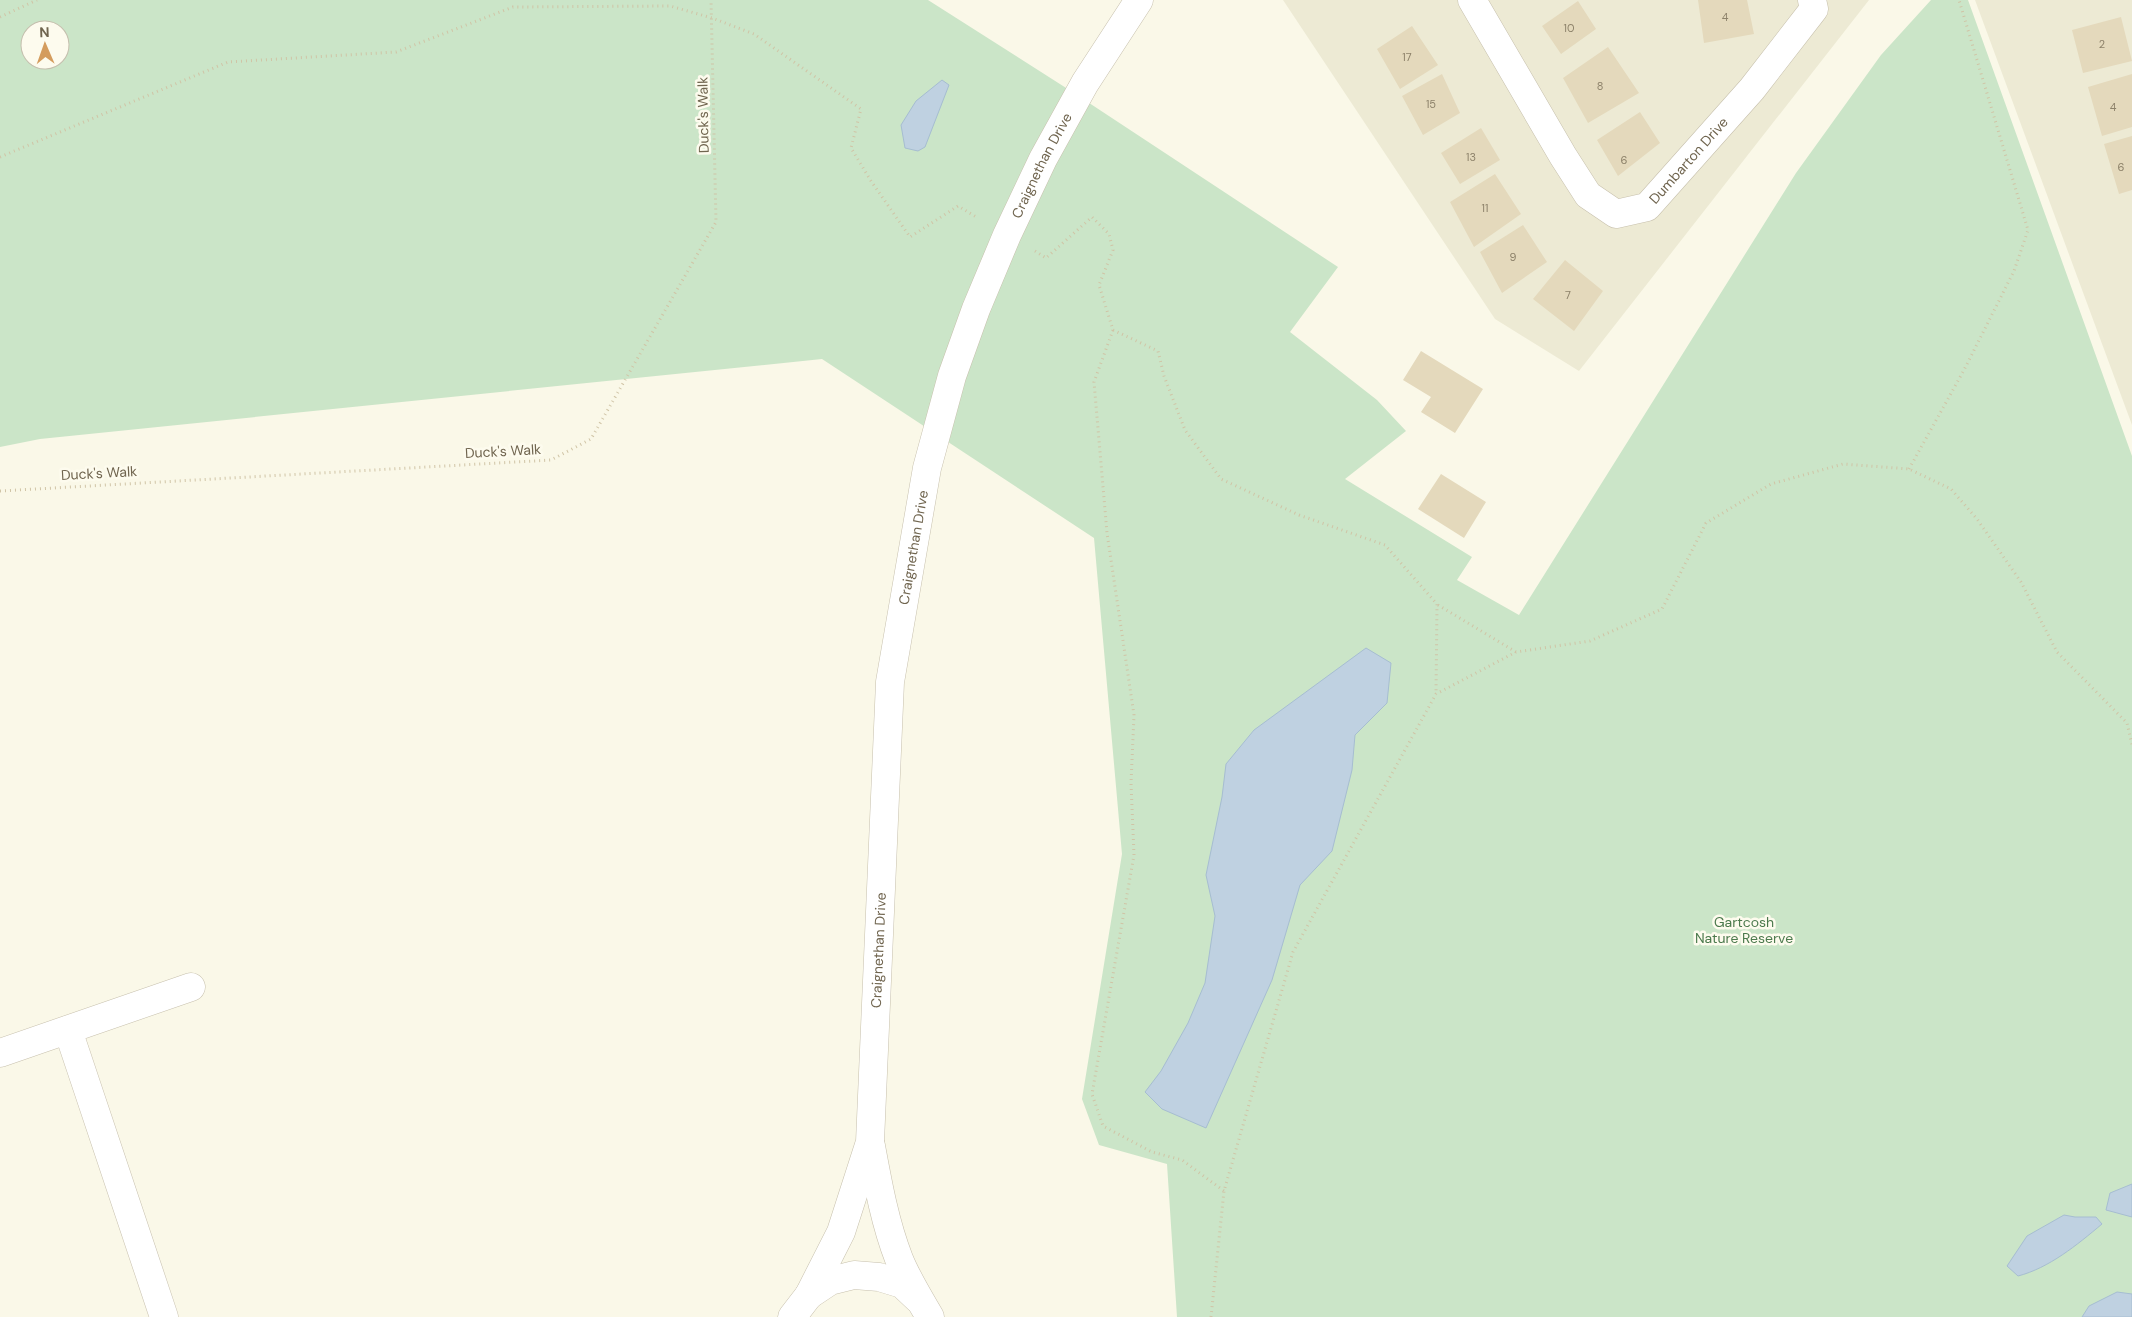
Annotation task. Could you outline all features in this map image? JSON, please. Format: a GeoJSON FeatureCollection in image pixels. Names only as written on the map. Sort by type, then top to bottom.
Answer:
{"type":"FeatureCollection","features":[{"type":"Feature","properties":{"kind":"street","name":"Craignethan Drive"},"geometry":{"type":"LineString","coordinates":[[870,1142],[890,682],[927,468],[952,376],[1007,234],[1043,159],[1086,83],[1139,0]]}},
{"type":"Feature","properties":{"kind":"street","name":"Dumbarton Drive"},"geometry":{"type":"LineString","coordinates":[[1472,0],[1563,156],[1588,195],[1616,214],[1646,207],[1752,89],[1814,9],[1812,0]]}},
{"type":"Feature","properties":{"kind":"street"},"geometry":{"type":"LineString","coordinates":[[0,1053],[191,987]]}},
{"type":"Feature","properties":{"kind":"street"},"geometry":{"type":"LineString","coordinates":[[68,1030],[164,1317]]}},
{"type":"Feature","properties":{"kind":"street"},"geometry":{"type":"LineString","coordinates":[[870,1142],[892,1236],[908,1278],[926,1310]]}},
{"type":"Feature","properties":{"kind":"street"},"geometry":{"type":"LineString","coordinates":[[796,1311],[842,1232],[870,1142]]}},
{"type":"Feature","properties":{"kind":"street"},"geometry":{"type":"LineString","coordinates":[[796,1311],[830,1281],[854,1275],[879,1277],[902,1284],[926,1310]]}},
{"type":"Feature","properties":{"kind":"path"},"geometry":{"type":"LineString","coordinates":[[0,17],[37,0]]}},
{"type":"Feature","properties":{"kind":"path","name":"Duck's Walk"},"geometry":{"type":"LineString","coordinates":[[0,491],[551,460],[591,439],[716,222],[711,0]]}},
{"type":"Feature","properties":{"kind":"path"},"geometry":{"type":"LineString","coordinates":[[1909,469],[2014,271],[2028,230],[1959,0]]}},
{"type":"Feature","properties":{"kind":"path"},"geometry":{"type":"LineString","coordinates":[[0,157],[228,62],[396,52],[513,7],[670,6],[712,18],[754,34],[861,109],[851,148],[871,181],[910,237],[958,206],[981,220]]}},
{"type":"Feature","properties":{"kind":"path"},"geometry":{"type":"LineString","coordinates":[[1030,248],[1046,258],[1092,217],[1109,234],[1113,250],[1099,285],[1113,330],[1094,382],[1107,533],[1134,714],[1131,784],[1134,855],[1092,1094],[1102,1126],[1152,1152],[1182,1160],[1224,1191]]}},
{"type":"Feature","properties":{"kind":"path"},"geometry":{"type":"LineString","coordinates":[[1113,330],[1158,351],[1164,376],[1185,430],[1222,479],[1300,516],[1385,545],[1437,604],[1516,652]]}},
{"type":"Feature","properties":{"kind":"path"},"geometry":{"type":"LineString","coordinates":[[1436,694],[1516,652],[1590,641],[1662,609],[1706,523],[1771,484],[1843,464],[1909,469],[1951,489],[1977,519],[2021,582],[2057,652],[2127,723],[2132,745]]}},
{"type":"Feature","properties":{"kind":"path"},"geometry":{"type":"LineString","coordinates":[[1211,1317],[1224,1191],[1293,952],[1436,694],[1437,604]]}},
{"type":"Feature","properties":{"kind":"shaded area"},"geometry":{"type":"Polygon","coordinates":[[[1283,0],[1869,0],[1579,371],[1495,319],[1283,0]]]}},
{"type":"Feature","properties":{"kind":"shaded area"},"geometry":{"type":"Polygon","coordinates":[[[1975,0],[2132,0],[2132,425],[1975,0]]]}},
{"type":"Feature","properties":{"kind":"green space","name":"Gartcosh Nature Reserve"},"geometry":{"type":"Polygon","coordinates":[[[0,0],[928,0],[1074,93],[1338,267],[1290,332],[1377,400],[1406,431],[1345,479],[1472,557],[1457,580],[1519,615],[1796,173],[1881,55],[1931,0],[1968,0],[2132,456],[2132,1317],[1177,1317],[1167,1164],[1099,1145],[1082,1099],[1122,854],[1094,538],[822,359],[40,439],[0,447],[0,0]]]}},
{"type":"Feature","properties":{"kind":"water"},"geometry":{"type":"Polygon","coordinates":[[[942,80],[949,85],[925,147],[918,151],[905,148],[901,125],[916,101],[942,80]]]}},
{"type":"Feature","properties":{"kind":"water"},"geometry":{"type":"Polygon","coordinates":[[[1366,648],[1391,663],[1387,703],[1355,735],[1352,770],[1332,851],[1300,885],[1272,980],[1206,1128],[1162,1109],[1145,1092],[1161,1071],[1188,1023],[1205,983],[1215,916],[1206,875],[1222,797],[1226,764],[1254,730],[1366,648]]]}},
{"type":"Feature","properties":{"kind":"water"},"geometry":{"type":"Polygon","coordinates":[[[2132,1184],[2132,1217],[2106,1210],[2110,1193],[2132,1184]]]}},
{"type":"Feature","properties":{"kind":"water"},"geometry":{"type":"Polygon","coordinates":[[[2064,1215],[2096,1217],[2102,1224],[2073,1248],[2041,1267],[2018,1276],[2007,1266],[2027,1236],[2064,1215]]]}},
{"type":"Feature","properties":{"kind":"water"},"geometry":{"type":"Polygon","coordinates":[[[2117,1292],[2132,1294],[2132,1317],[2082,1317],[2089,1306],[2117,1292]]]}},
{"type":"Feature","properties":{"kind":"building"},"geometry":{"type":"Polygon","coordinates":[[[1698,0],[1747,0],[1754,34],[1704,43],[1698,0]]]}},
{"type":"Feature","properties":{"kind":"building"},"geometry":{"type":"Polygon","coordinates":[[[1578,1],[1596,29],[1561,54],[1542,26],[1578,1]]]}},
{"type":"Feature","properties":{"kind":"building"},"geometry":{"type":"Polygon","coordinates":[[[2121,17],[2132,61],[2083,73],[2072,30],[2121,17]]]}},
{"type":"Feature","properties":{"kind":"building"},"geometry":{"type":"Polygon","coordinates":[[[1412,26],[1438,65],[1400,89],[1377,49],[1412,26]]]}},
{"type":"Feature","properties":{"kind":"building"},"geometry":{"type":"Polygon","coordinates":[[[1608,47],[1639,93],[1588,123],[1563,78],[1608,47]]]}},
{"type":"Feature","properties":{"kind":"building"},"geometry":{"type":"Polygon","coordinates":[[[1442,74],[1460,113],[1423,135],[1402,96],[1442,74]]]}},
{"type":"Feature","properties":{"kind":"building"},"geometry":{"type":"Polygon","coordinates":[[[2132,74],[2132,127],[2102,136],[2088,87],[2132,74]]]}},
{"type":"Feature","properties":{"kind":"building"},"geometry":{"type":"Polygon","coordinates":[[[1640,112],[1660,143],[1618,176],[1597,140],[1640,112]]]}},
{"type":"Feature","properties":{"kind":"building"},"geometry":{"type":"Polygon","coordinates":[[[1481,128],[1500,160],[1460,184],[1441,153],[1481,128]]]}},
{"type":"Feature","properties":{"kind":"building"},"geometry":{"type":"Polygon","coordinates":[[[2132,136],[2132,190],[2119,194],[2104,144],[2132,136]]]}},
{"type":"Feature","properties":{"kind":"building"},"geometry":{"type":"Polygon","coordinates":[[[1495,174],[1521,214],[1474,247],[1450,202],[1495,174]]]}},
{"type":"Feature","properties":{"kind":"building"},"geometry":{"type":"Polygon","coordinates":[[[1523,225],[1547,262],[1502,293],[1480,252],[1523,225]]]}},
{"type":"Feature","properties":{"kind":"building"},"geometry":{"type":"Polygon","coordinates":[[[1565,260],[1603,291],[1574,331],[1533,299],[1565,260]]]}},
{"type":"Feature","properties":{"kind":"building"},"geometry":{"type":"Polygon","coordinates":[[[1421,351],[1483,389],[1455,433],[1421,412],[1431,397],[1403,380],[1421,351]]]}},
{"type":"Feature","properties":{"kind":"building"},"geometry":{"type":"Polygon","coordinates":[[[1441,474],[1486,502],[1464,538],[1418,509],[1441,474]]]}}]}
